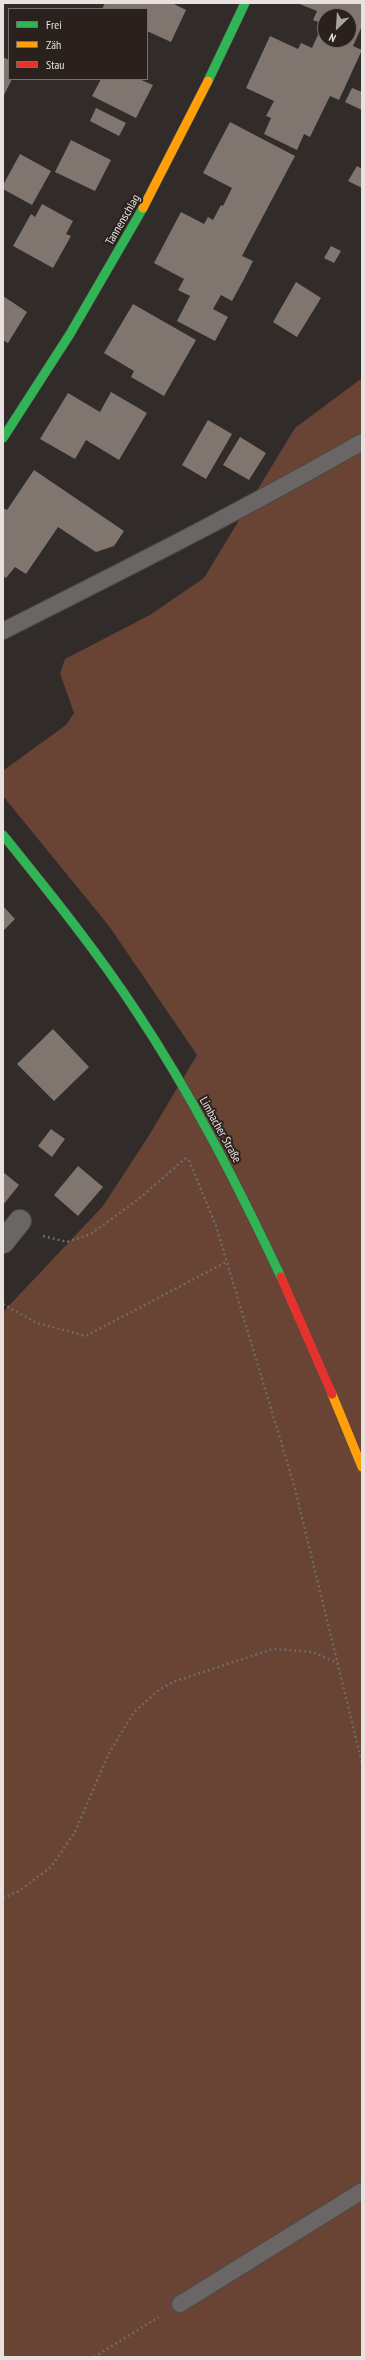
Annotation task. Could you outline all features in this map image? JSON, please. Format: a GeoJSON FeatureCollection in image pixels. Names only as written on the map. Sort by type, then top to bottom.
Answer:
{"type":"FeatureCollection","features":[{"type":"Feature","properties":{"kind":"main road","name":"Tannenschlag"},"geometry":{"type":"LineString","coordinates":[[3,438],[23,411],[82,316],[146,207],[204,92],[245,3]]}},
{"type":"Feature","properties":{"kind":"main road","name":"Limbacher Straße"},"geometry":{"type":"LineString","coordinates":[[3,835],[91,948],[149,1031],[204,1124],[249,1208],[309,1338],[362,1467]]}},
{"type":"Feature","properties":{"kind":"street"},"geometry":{"type":"LineString","coordinates":[[3,1242],[20,1221]]}},
{"type":"Feature","properties":{"kind":"lane"},"geometry":{"type":"LineString","coordinates":[[3,631],[289,484],[362,442]]}},
{"type":"Feature","properties":{"kind":"lane"},"geometry":{"type":"LineString","coordinates":[[180,2304],[362,2191]]}},
{"type":"Feature","properties":{"kind":"path"},"geometry":{"type":"LineString","coordinates":[[184,1150],[216,1226],[228,1261],[294,1485],[362,1763]]}},
{"type":"Feature","properties":{"kind":"path"},"geometry":{"type":"LineString","coordinates":[[20,1221],[47,1238],[67,1242],[91,1234],[141,1197],[187,1157]]}},
{"type":"Feature","properties":{"kind":"path"},"geometry":{"type":"LineString","coordinates":[[3,1304],[37,1323],[86,1336],[228,1261]]}},
{"type":"Feature","properties":{"kind":"path"},"geometry":{"type":"LineString","coordinates":[[3,1898],[19,1891],[51,1867],[75,1832],[110,1753],[134,1712],[159,1690],[173,1682],[273,1649],[313,1652],[339,1664]]}},
{"type":"Feature","properties":{"kind":"path"},"geometry":{"type":"LineString","coordinates":[[94,2357],[180,2304]]}},
{"type":"Feature","properties":{"kind":"shaded area"},"geometry":{"type":"Polygon","coordinates":[[[362,378],[362,2357],[3,2357],[3,1312],[103,1206],[148,1137],[197,1055],[109,926],[3,796],[4,770],[66,725],[74,713],[60,673],[65,659],[150,615],[204,578],[295,428],[362,378]]]}},
{"type":"Feature","properties":{"kind":"building"},"geometry":{"type":"Polygon","coordinates":[[[105,3],[172,3],[186,10],[171,42],[148,31],[148,8],[102,8],[105,3]]]}},
{"type":"Feature","properties":{"kind":"building"},"geometry":{"type":"Polygon","coordinates":[[[297,3],[362,3],[362,26],[357,37],[357,8],[317,8],[317,11],[297,3]]]}},
{"type":"Feature","properties":{"kind":"building"},"geometry":{"type":"Polygon","coordinates":[[[317,11],[317,22],[313,20],[317,11]]]}},
{"type":"Feature","properties":{"kind":"building"},"geometry":{"type":"Polygon","coordinates":[[[270,36],[298,49],[301,43],[312,48],[317,37],[317,48],[357,48],[362,50],[339,100],[330,96],[310,137],[304,134],[297,150],[264,134],[271,118],[266,116],[274,101],[246,88],[270,36]]]}},
{"type":"Feature","properties":{"kind":"building"},"geometry":{"type":"Polygon","coordinates":[[[3,57],[8,60],[8,80],[12,80],[3,97],[3,57]]]}},
{"type":"Feature","properties":{"kind":"building"},"geometry":{"type":"Polygon","coordinates":[[[100,80],[141,80],[153,85],[136,118],[92,96],[100,80]]]}},
{"type":"Feature","properties":{"kind":"building"},"geometry":{"type":"Polygon","coordinates":[[[352,88],[362,92],[362,110],[345,102],[352,88]]]}},
{"type":"Feature","properties":{"kind":"building"},"geometry":{"type":"Polygon","coordinates":[[[96,108],[126,123],[119,136],[90,121],[96,108]]]}},
{"type":"Feature","properties":{"kind":"building"},"geometry":{"type":"Polygon","coordinates":[[[230,122],[295,156],[242,256],[253,261],[244,279],[232,301],[221,295],[213,309],[228,317],[215,341],[177,321],[190,296],[178,290],[184,279],[154,263],[181,212],[204,224],[208,217],[213,220],[221,205],[223,206],[232,188],[203,173],[230,122]]]}},
{"type":"Feature","properties":{"kind":"building"},"geometry":{"type":"Polygon","coordinates":[[[71,140],[111,160],[95,191],[55,172],[71,140]]]}},
{"type":"Feature","properties":{"kind":"building"},"geometry":{"type":"Polygon","coordinates":[[[20,154],[51,171],[32,205],[3,189],[3,185],[20,154]]]}},
{"type":"Feature","properties":{"kind":"building"},"geometry":{"type":"Polygon","coordinates":[[[357,166],[362,169],[362,188],[348,181],[357,166]]]}},
{"type":"Feature","properties":{"kind":"building"},"geometry":{"type":"Polygon","coordinates":[[[42,204],[73,221],[66,234],[71,236],[53,268],[13,246],[31,214],[35,217],[42,204]]]}},
{"type":"Feature","properties":{"kind":"building"},"geometry":{"type":"Polygon","coordinates":[[[331,246],[341,251],[334,263],[324,258],[331,246]]]}},
{"type":"Feature","properties":{"kind":"building"},"geometry":{"type":"Polygon","coordinates":[[[296,282],[321,298],[297,337],[273,322],[296,282]]]}},
{"type":"Feature","properties":{"kind":"building"},"geometry":{"type":"Polygon","coordinates":[[[3,296],[27,312],[8,343],[3,340],[3,296]]]}},
{"type":"Feature","properties":{"kind":"building"},"geometry":{"type":"Polygon","coordinates":[[[133,304],[196,340],[164,396],[131,377],[134,371],[104,353],[133,304]]]}},
{"type":"Feature","properties":{"kind":"building"},"geometry":{"type":"Polygon","coordinates":[[[111,392],[147,413],[119,460],[86,440],[75,459],[40,439],[68,393],[100,412],[111,392]]]}},
{"type":"Feature","properties":{"kind":"building"},"geometry":{"type":"Polygon","coordinates":[[[208,420],[232,434],[206,479],[182,465],[208,420]]]}},
{"type":"Feature","properties":{"kind":"building"},"geometry":{"type":"Polygon","coordinates":[[[240,437],[266,453],[249,480],[223,465],[240,437]]]}},
{"type":"Feature","properties":{"kind":"building"},"geometry":{"type":"Polygon","coordinates":[[[34,470],[124,531],[114,546],[96,552],[58,527],[26,574],[15,567],[6,578],[3,576],[3,508],[7,510],[34,470]]]}},
{"type":"Feature","properties":{"kind":"building"},"geometry":{"type":"Polygon","coordinates":[[[3,906],[15,919],[3,931],[3,906]]]}},
{"type":"Feature","properties":{"kind":"building"},"geometry":{"type":"Polygon","coordinates":[[[53,1029],[89,1067],[54,1101],[17,1064],[53,1029]]]}},
{"type":"Feature","properties":{"kind":"building"},"geometry":{"type":"Polygon","coordinates":[[[51,1129],[65,1139],[52,1157],[38,1146],[51,1129]]]}},
{"type":"Feature","properties":{"kind":"building"},"geometry":{"type":"Polygon","coordinates":[[[78,1166],[103,1187],[78,1216],[54,1195],[78,1166]]]}},
{"type":"Feature","properties":{"kind":"building"},"geometry":{"type":"Polygon","coordinates":[[[3,1172],[19,1185],[3,1205],[3,1172]]]}},
{"type":"Feature","properties":{"kind":"traffic: fast"},"geometry":{"type":"LineString","coordinates":[[208,81],[245,3]]}},
{"type":"Feature","properties":{"kind":"traffic: fast"},"geometry":{"type":"LineString","coordinates":[[3,438],[70,334],[143,208]]}},
{"type":"Feature","properties":{"kind":"traffic: fast"},"geometry":{"type":"LineString","coordinates":[[3,835],[55,900],[121,988],[157,1043],[213,1141],[281,1277]]}},
{"type":"Feature","properties":{"kind":"traffic: slow"},"geometry":{"type":"LineString","coordinates":[[143,208],[208,81]]}},
{"type":"Feature","properties":{"kind":"traffic: slow"},"geometry":{"type":"LineString","coordinates":[[332,1394],[362,1467]]}},
{"type":"Feature","properties":{"kind":"traffic: jam"},"geometry":{"type":"LineString","coordinates":[[281,1277],[332,1394]]}}]}
